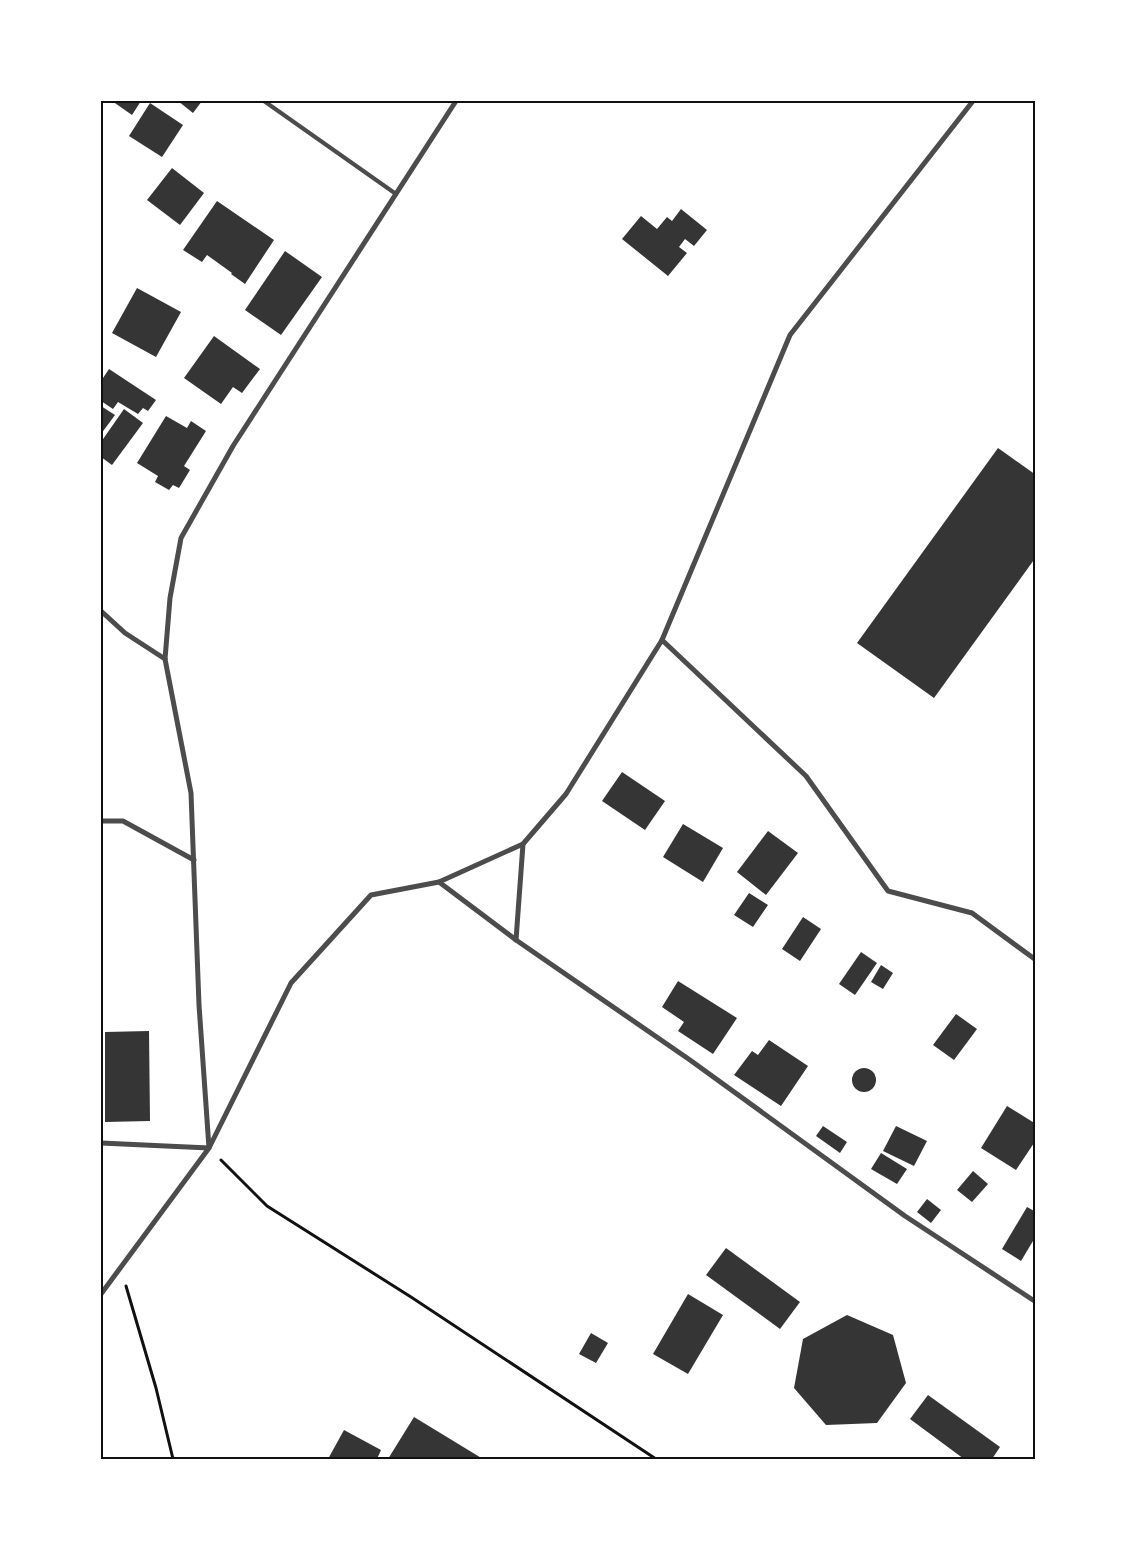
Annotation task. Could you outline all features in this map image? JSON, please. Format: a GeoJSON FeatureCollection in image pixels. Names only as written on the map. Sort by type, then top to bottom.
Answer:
{"type":"FeatureCollection","features":[{"type":"Feature","properties":{"kind":"street"},"geometry":{"type":"LineString","coordinates":[[209,1148],[199,1005],[191,793],[165,659],[170,598],[182,538],[233,446],[456,101]]}},
{"type":"Feature","properties":{"kind":"street"},"geometry":{"type":"LineString","coordinates":[[101,1294],[209,1148],[291,983],[370,895],[439,882],[523,844],[566,794],[662,640],[790,335],[973,101]]}},
{"type":"Feature","properties":{"kind":"street"},"geometry":{"type":"LineString","coordinates":[[101,610],[125,633],[165,659]]}},
{"type":"Feature","properties":{"kind":"street"},"geometry":{"type":"LineString","coordinates":[[662,640],[806,776],[888,891],[972,913],[1036,960]]}},
{"type":"Feature","properties":{"kind":"street"},"geometry":{"type":"LineString","coordinates":[[101,821],[123,821],[194,860]]}},
{"type":"Feature","properties":{"kind":"street"},"geometry":{"type":"LineString","coordinates":[[516,940],[523,844]]}},
{"type":"Feature","properties":{"kind":"street"},"geometry":{"type":"LineString","coordinates":[[439,882],[516,940],[690,1060],[905,1216],[1036,1302]]}},
{"type":"Feature","properties":{"kind":"street"},"geometry":{"type":"LineString","coordinates":[[101,1143],[209,1148]]}},
{"type":"Feature","properties":{"kind":"lane"},"geometry":{"type":"LineString","coordinates":[[264,101],[396,194]]}},
{"type":"Feature","properties":{"kind":"path"},"geometry":{"type":"LineString","coordinates":[[209,1148],[267,1206],[419,1302],[656,1459]]}},
{"type":"Feature","properties":{"kind":"path"},"geometry":{"type":"LineString","coordinates":[[121,1267],[156,1388],[173,1459]]}},
{"type":"Feature","properties":{"kind":"building"},"geometry":{"type":"Polygon","coordinates":[[[112,101],[141,101],[132,115],[112,101]]]}},
{"type":"Feature","properties":{"kind":"building"},"geometry":{"type":"Polygon","coordinates":[[[178,101],[202,101],[193,113],[178,101]]]}},
{"type":"Feature","properties":{"kind":"building"},"geometry":{"type":"Polygon","coordinates":[[[150,103],[183,125],[162,157],[129,136],[150,103]]]}},
{"type":"Feature","properties":{"kind":"building"},"geometry":{"type":"Polygon","coordinates":[[[172,168],[204,193],[180,225],[147,200],[172,168]]]}},
{"type":"Feature","properties":{"kind":"building"},"geometry":{"type":"Polygon","coordinates":[[[217,201],[274,240],[245,284],[207,255],[202,262],[183,250],[217,201]]]}},
{"type":"Feature","properties":{"kind":"building"},"geometry":{"type":"Polygon","coordinates":[[[681,209],[707,230],[694,246],[685,239],[679,247],[687,253],[668,276],[622,239],[641,216],[657,229],[667,217],[672,221],[681,209]]]}},
{"type":"Feature","properties":{"kind":"building"},"geometry":{"type":"Polygon","coordinates":[[[285,251],[322,277],[281,335],[245,310],[285,251]]]}},
{"type":"Feature","properties":{"kind":"building"},"geometry":{"type":"Polygon","coordinates":[[[137,288],[181,312],[156,357],[112,333],[137,288]]]}},
{"type":"Feature","properties":{"kind":"building"},"geometry":{"type":"Polygon","coordinates":[[[214,336],[260,369],[242,393],[233,387],[221,404],[184,378],[214,336]]]}},
{"type":"Feature","properties":{"kind":"building"},"geometry":{"type":"Polygon","coordinates":[[[109,369],[156,400],[148,411],[143,408],[138,414],[118,402],[113,409],[101,401],[101,381],[109,369]]]}},
{"type":"Feature","properties":{"kind":"building"},"geometry":{"type":"Polygon","coordinates":[[[101,406],[115,415],[101,434],[101,406]]]}},
{"type":"Feature","properties":{"kind":"building"},"geometry":{"type":"Polygon","coordinates":[[[124,409],[143,423],[112,465],[101,457],[101,442],[124,409]]]}},
{"type":"Feature","properties":{"kind":"building"},"geometry":{"type":"Polygon","coordinates":[[[166,416],[187,428],[191,421],[206,431],[184,466],[190,470],[179,488],[173,485],[169,490],[155,482],[158,476],[137,463],[166,416]]]}},
{"type":"Feature","properties":{"kind":"building"},"geometry":{"type":"Polygon","coordinates":[[[998,448],[1036,475],[1036,557],[934,698],[857,643],[998,448]]]}},
{"type":"Feature","properties":{"kind":"building"},"geometry":{"type":"Polygon","coordinates":[[[622,772],[665,801],[645,830],[602,801],[622,772]]]}},
{"type":"Feature","properties":{"kind":"building"},"geometry":{"type":"Polygon","coordinates":[[[683,824],[723,848],[703,882],[663,857],[683,824]]]}},
{"type":"Feature","properties":{"kind":"building"},"geometry":{"type":"Polygon","coordinates":[[[768,831],[798,853],[766,895],[737,872],[768,831]]]}},
{"type":"Feature","properties":{"kind":"building"},"geometry":{"type":"Polygon","coordinates":[[[749,893],[768,905],[753,927],[734,915],[749,893]]]}},
{"type":"Feature","properties":{"kind":"building"},"geometry":{"type":"Polygon","coordinates":[[[803,917],[821,929],[800,961],[782,949],[803,917]]]}},
{"type":"Feature","properties":{"kind":"building"},"geometry":{"type":"Polygon","coordinates":[[[861,952],[877,963],[855,995],[839,984],[861,952]]]}},
{"type":"Feature","properties":{"kind":"building"},"geometry":{"type":"Polygon","coordinates":[[[881,965],[893,973],[883,989],[871,982],[881,965]]]}},
{"type":"Feature","properties":{"kind":"building"},"geometry":{"type":"Polygon","coordinates":[[[678,981],[737,1018],[713,1054],[678,1031],[684,1022],[662,1007],[678,981]]]}},
{"type":"Feature","properties":{"kind":"building"},"geometry":{"type":"Polygon","coordinates":[[[956,1014],[977,1029],[954,1060],[933,1045],[956,1014]]]}},
{"type":"Feature","properties":{"kind":"building"},"geometry":{"type":"Polygon","coordinates":[[[149,1031],[150,1121],[105,1122],[105,1032],[149,1031]]]}},
{"type":"Feature","properties":{"kind":"building"},"geometry":{"type":"Polygon","coordinates":[[[769,1040],[808,1066],[781,1106],[734,1075],[752,1051],[758,1055],[769,1040]]]}},
{"type":"Feature","properties":{"kind":"building"},"geometry":{"type":"Polygon","coordinates":[[[864,1068],[872,1072],[876,1080],[872,1088],[864,1092],[856,1088],[852,1080],[856,1072],[864,1068]]]}},
{"type":"Feature","properties":{"kind":"building"},"geometry":{"type":"Polygon","coordinates":[[[1007,1106],[1036,1124],[1036,1140],[1016,1170],[981,1148],[1007,1106]]]}},
{"type":"Feature","properties":{"kind":"building"},"geometry":{"type":"Polygon","coordinates":[[[823,1126],[847,1142],[840,1153],[816,1136],[823,1126]]]}},
{"type":"Feature","properties":{"kind":"building"},"geometry":{"type":"Polygon","coordinates":[[[896,1126],[927,1141],[914,1166],[883,1151],[896,1126]]]}},
{"type":"Feature","properties":{"kind":"building"},"geometry":{"type":"Polygon","coordinates":[[[881,1153],[907,1169],[897,1184],[871,1169],[881,1153]]]}},
{"type":"Feature","properties":{"kind":"building"},"geometry":{"type":"Polygon","coordinates":[[[973,1171],[988,1184],[972,1202],[957,1190],[973,1171]]]}},
{"type":"Feature","properties":{"kind":"building"},"geometry":{"type":"Polygon","coordinates":[[[927,1199],[941,1210],[931,1223],[917,1212],[927,1199]]]}},
{"type":"Feature","properties":{"kind":"building"},"geometry":{"type":"Polygon","coordinates":[[[1027,1207],[1036,1212],[1036,1236],[1021,1261],[1002,1249],[1027,1207]]]}},
{"type":"Feature","properties":{"kind":"building"},"geometry":{"type":"Polygon","coordinates":[[[726,1248],[800,1302],[780,1329],[706,1275],[726,1248]]]}},
{"type":"Feature","properties":{"kind":"building"},"geometry":{"type":"Polygon","coordinates":[[[688,1294],[723,1315],[688,1374],[653,1354],[688,1294]]]}},
{"type":"Feature","properties":{"kind":"building"},"geometry":{"type":"Polygon","coordinates":[[[847,1315],[893,1335],[906,1383],[877,1423],[826,1425],[794,1388],[803,1339],[847,1315]]]}},
{"type":"Feature","properties":{"kind":"building"},"geometry":{"type":"Polygon","coordinates":[[[591,1333],[608,1343],[596,1363],[579,1354],[591,1333]]]}},
{"type":"Feature","properties":{"kind":"building"},"geometry":{"type":"Polygon","coordinates":[[[928,1395],[1000,1447],[992,1459],[964,1459],[910,1419],[928,1395]]]}},
{"type":"Feature","properties":{"kind":"building"},"geometry":{"type":"Polygon","coordinates":[[[414,1417],[483,1459],[388,1459],[414,1417]]]}},
{"type":"Feature","properties":{"kind":"building"},"geometry":{"type":"Polygon","coordinates":[[[344,1430],[381,1450],[377,1459],[328,1459],[344,1430]]]}}]}
